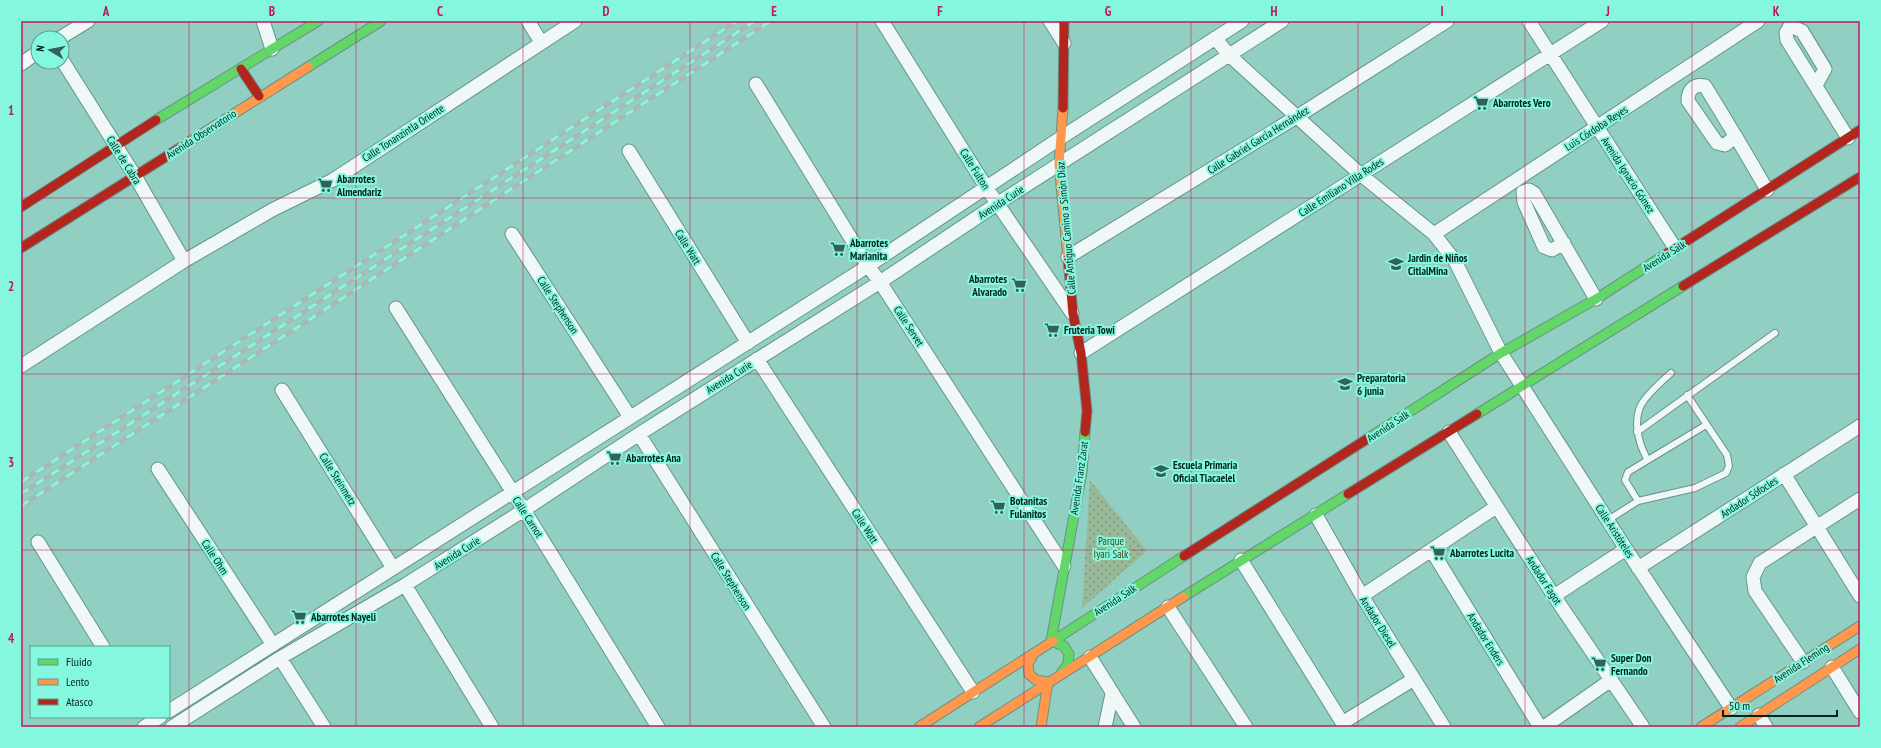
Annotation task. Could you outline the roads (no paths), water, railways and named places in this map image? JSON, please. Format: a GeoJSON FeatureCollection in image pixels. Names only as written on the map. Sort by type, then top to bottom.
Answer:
{"type":"FeatureCollection","features":[{"type":"Feature","properties":{"kind":"main road"},"geometry":{"type":"LineString","coordinates":[[21,207],[114,146],[318,21]]}},
{"type":"Feature","properties":{"kind":"main road","name":"Avenida Observatorio"},"geometry":{"type":"LineString","coordinates":[[21,248],[259,96],[381,21]]}},
{"type":"Feature","properties":{"kind":"main road","name":"Calle Antiguo Camino a Simón Díaz"},"geometry":{"type":"LineString","coordinates":[[1064,21],[1062,137],[1059,164],[1073,314]]}},
{"type":"Feature","properties":{"kind":"main road"},"geometry":{"type":"LineString","coordinates":[[241,68],[259,96]]}},
{"type":"Feature","properties":{"kind":"main road","name":"Avenida Salk"},"geometry":{"type":"LineString","coordinates":[[919,727],[1501,353],[1596,299],[1860,130]]}},
{"type":"Feature","properties":{"kind":"main road"},"geometry":{"type":"LineString","coordinates":[[978,727],[1241,560],[1860,177]]}},
{"type":"Feature","properties":{"kind":"main road","name":"Avenida Franz Zarat"},"geometry":{"type":"LineString","coordinates":[[1051,641],[1082,472],[1087,411],[1081,354],[1073,314]]}},
{"type":"Feature","properties":{"kind":"main road","name":"Avenida Fleming"},"geometry":{"type":"LineString","coordinates":[[1701,727],[1860,626]]}},
{"type":"Feature","properties":{"kind":"main road"},"geometry":{"type":"LineString","coordinates":[[1051,641],[1062,644],[1069,651],[1070,661],[1060,674]]}},
{"type":"Feature","properties":{"kind":"main road","name":"Avenida Fleming"},"geometry":{"type":"LineString","coordinates":[[1740,727],[1860,649]]}},
{"type":"Feature","properties":{"kind":"main road"},"geometry":{"type":"LineString","coordinates":[[1034,653],[1028,661],[1028,671],[1034,680],[1048,682]]}},
{"type":"Feature","properties":{"kind":"main road"},"geometry":{"type":"LineString","coordinates":[[1041,727],[1048,682]]}},
{"type":"Feature","properties":{"kind":"street"},"geometry":{"type":"LineString","coordinates":[[70,32],[88,21]]}},
{"type":"Feature","properties":{"kind":"street"},"geometry":{"type":"LineString","coordinates":[[263,21],[272,49]]}},
{"type":"Feature","properties":{"kind":"street"},"geometry":{"type":"LineString","coordinates":[[528,21],[541,42]]}},
{"type":"Feature","properties":{"kind":"street","name":"Calle Tonanzintla Oriente"},"geometry":{"type":"LineString","coordinates":[[21,366],[184,261],[272,210],[333,180],[575,21]]}},
{"type":"Feature","properties":{"kind":"street","name":"Calle Fulton"},"geometry":{"type":"LineString","coordinates":[[882,21],[986,188],[1073,314]]}},
{"type":"Feature","properties":{"kind":"street"},"geometry":{"type":"LineString","coordinates":[[1050,21],[1064,43]]}},
{"type":"Feature","properties":{"kind":"street","name":"Avenida Curie"},"geometry":{"type":"LineString","coordinates":[[170,710],[868,266],[1062,137],[1242,21]]}},
{"type":"Feature","properties":{"kind":"street","name":"Avenida Curie"},"geometry":{"type":"LineString","coordinates":[[172,727],[280,658],[405,585],[524,510],[639,434],[880,282],[997,204],[1282,21]]}},
{"type":"Feature","properties":{"kind":"street","name":"Calle Gabriel García Hernández"},"geometry":{"type":"LineString","coordinates":[[1068,257],[1298,116],[1447,21]]}},
{"type":"Feature","properties":{"kind":"street","name":"Avenida Ignacio Gómez"},"geometry":{"type":"LineString","coordinates":[[1529,21],[1675,248]]}},
{"type":"Feature","properties":{"kind":"street","name":"Calle Emiliano Villa Rodes"},"geometry":{"type":"LineString","coordinates":[[1081,354],[1360,174],[1602,21]]}},
{"type":"Feature","properties":{"kind":"street","name":"Luis Córdoba Reyes"},"geometry":{"type":"LineString","coordinates":[[1434,234],[1758,21]]}},
{"type":"Feature","properties":{"kind":"street","name":"Calle Aristóteles"},"geometry":{"type":"LineString","coordinates":[[1215,38],[1229,55],[1298,116],[1360,174],[1434,234],[1455,261],[1501,353],[1638,568],[1731,708]]}},
{"type":"Feature","properties":{"kind":"street"},"geometry":{"type":"LineString","coordinates":[[21,64],[30,58]]}},
{"type":"Feature","properties":{"kind":"street","name":"Calle de Cabra"},"geometry":{"type":"LineString","coordinates":[[68,70],[134,176],[184,261]]}},
{"type":"Feature","properties":{"kind":"street","name":"Calle Servet"},"geometry":{"type":"LineString","coordinates":[[756,84],[868,266],[880,282],[1064,566]]}},
{"type":"Feature","properties":{"kind":"street"},"geometry":{"type":"LineString","coordinates":[[1816,85],[1848,138]]}},
{"type":"Feature","properties":{"kind":"street"},"geometry":{"type":"LineString","coordinates":[[1736,136],[1768,190]]}},
{"type":"Feature","properties":{"kind":"street","name":"Calle Watt"},"geometry":{"type":"LineString","coordinates":[[629,151],[748,343]]}},
{"type":"Feature","properties":{"kind":"street","name":"Calle Stephenson"},"geometry":{"type":"LineString","coordinates":[[512,234],[630,417]]}},
{"type":"Feature","properties":{"kind":"street"},"geometry":{"type":"LineString","coordinates":[[1564,243],[1596,299]]}},
{"type":"Feature","properties":{"kind":"street","name":"Calle Carnot"},"geometry":{"type":"LineString","coordinates":[[396,308],[524,510],[658,727]]}},
{"type":"Feature","properties":{"kind":"street","name":"Calle Watt"},"geometry":{"type":"LineString","coordinates":[[757,359],[972,692]]}},
{"type":"Feature","properties":{"kind":"street","name":"Calle Steinmetz"},"geometry":{"type":"LineString","coordinates":[[282,390],[393,568]]}},
{"type":"Feature","properties":{"kind":"street","name":"Andador Sófocles"},"geometry":{"type":"LineString","coordinates":[[1638,568],[1860,426]]}},
{"type":"Feature","properties":{"kind":"street","name":"Andador Fagot"},"geometry":{"type":"LineString","coordinates":[[1449,432],[1554,596],[1643,727]]}},
{"type":"Feature","properties":{"kind":"street","name":"Calle Stephenson"},"geometry":{"type":"LineString","coordinates":[[639,434],[824,727]]}},
{"type":"Feature","properties":{"kind":"street","name":"Calle Ohm"},"geometry":{"type":"LineString","coordinates":[[158,469],[273,645]]}},
{"type":"Feature","properties":{"kind":"street"},"geometry":{"type":"LineString","coordinates":[[1784,474],[1860,596]]}},
{"type":"Feature","properties":{"kind":"street"},"geometry":{"type":"LineString","coordinates":[[1803,662],[1755,591],[1753,576],[1760,563],[1860,499]]}},
{"type":"Feature","properties":{"kind":"street"},"geometry":{"type":"LineString","coordinates":[[1362,596],[1432,551],[1496,507]]}},
{"type":"Feature","properties":{"kind":"street","name":"Andador Diesel"},"geometry":{"type":"LineString","coordinates":[[1316,515],[1362,596],[1444,727]]}},
{"type":"Feature","properties":{"kind":"street"},"geometry":{"type":"LineString","coordinates":[[38,542],[102,646]]}},
{"type":"Feature","properties":{"kind":"street"},"geometry":{"type":"LineString","coordinates":[[1554,596],[1626,549]]}},
{"type":"Feature","properties":{"kind":"street","name":"Andador Enders"},"geometry":{"type":"LineString","coordinates":[[1432,551],[1540,727]]}},
{"type":"Feature","properties":{"kind":"street"},"geometry":{"type":"LineString","coordinates":[[1241,560],[1344,725],[1414,680]]}},
{"type":"Feature","properties":{"kind":"street"},"geometry":{"type":"LineString","coordinates":[[405,585],[492,727]]}},
{"type":"Feature","properties":{"kind":"street"},"geometry":{"type":"LineString","coordinates":[[1168,607],[1246,727]]}},
{"type":"Feature","properties":{"kind":"street"},"geometry":{"type":"LineString","coordinates":[[1090,657],[1134,727]]}},
{"type":"Feature","properties":{"kind":"street"},"geometry":{"type":"LineString","coordinates":[[280,658],[324,727]]}},
{"type":"Feature","properties":{"kind":"street"},"geometry":{"type":"LineString","coordinates":[[1832,667],[1860,712]]}},
{"type":"Feature","properties":{"kind":"street"},"geometry":{"type":"LineString","coordinates":[[1544,727],[1610,680]]}},
{"type":"Feature","properties":{"kind":"street"},"geometry":{"type":"LineString","coordinates":[[1105,727],[1112,694]]}},
{"type":"Feature","properties":{"kind":"street"},"geometry":{"type":"LineString","coordinates":[[1759,715],[1766,727]]}},
{"type":"Feature","properties":{"kind":"lane"},"geometry":{"type":"LineString","coordinates":[[1637,432],[1775,333]]}},
{"type":"Feature","properties":{"kind":"lane"},"geometry":{"type":"LineString","coordinates":[[1647,458],[1640,446],[1637,432],[1638,413],[1644,400],[1671,372]]}},
{"type":"Feature","properties":{"kind":"lane"},"geometry":{"type":"LineString","coordinates":[[1608,520],[1638,501],[1695,488],[1726,473],[1729,466],[1727,455],[1687,395]]}},
{"type":"Feature","properties":{"kind":"lane"},"geometry":{"type":"LineString","coordinates":[[1638,501],[1625,480],[1628,472],[1647,458],[1706,424]]}},
{"type":"Feature","properties":{"kind":"railway"},"geometry":{"type":"LineString","coordinates":[[21,482],[737,21]]}},
{"type":"Feature","properties":{"kind":"railway"},"geometry":{"type":"LineString","coordinates":[[21,494],[755,21]]}},
{"type":"Feature","properties":{"kind":"railway"},"geometry":{"type":"LineString","coordinates":[[21,506],[771,21]]}},
{"type":"Feature","properties":{"kind":"place","name":"Abarrotes Vero"},"geometry":{"type":"Point","coordinates":[1481,103]}},
{"type":"Feature","properties":{"kind":"place","name":"Abarrotes Almendariz"},"geometry":{"type":"Point","coordinates":[325,185]}},
{"type":"Feature","properties":{"kind":"place","name":"Abarrotes Marianita"},"geometry":{"type":"Point","coordinates":[838,249]}},
{"type":"Feature","properties":{"kind":"place","name":"Jardin de Niños CitlalMina"},"geometry":{"type":"Point","coordinates":[1396,264]}},
{"type":"Feature","properties":{"kind":"place","name":"Abarrotes Alvarado"},"geometry":{"type":"Point","coordinates":[1019,285]}},
{"type":"Feature","properties":{"kind":"place","name":"Fruteria Towi"},"geometry":{"type":"Point","coordinates":[1052,330]}},
{"type":"Feature","properties":{"kind":"place","name":"Preparatoria 6 junia"},"geometry":{"type":"Point","coordinates":[1345,384]}},
{"type":"Feature","properties":{"kind":"place","name":"Abarrotes Ana"},"geometry":{"type":"Point","coordinates":[614,458]}},
{"type":"Feature","properties":{"kind":"place","name":"Escuela Primaria Oficial Tlacaelel"},"geometry":{"type":"Point","coordinates":[1161,471]}},
{"type":"Feature","properties":{"kind":"place","name":"Botanitas Fulanitos"},"geometry":{"type":"Point","coordinates":[998,507]}},
{"type":"Feature","properties":{"kind":"place","name":"Abarrotes Lucita"},"geometry":{"type":"Point","coordinates":[1438,553]}},
{"type":"Feature","properties":{"kind":"place","name":"Abarrotes Nayeli"},"geometry":{"type":"Point","coordinates":[299,617]}},
{"type":"Feature","properties":{"kind":"place","name":"Super Don Fernando"},"geometry":{"type":"Point","coordinates":[1599,664]}},
{"type":"Feature","properties":{"kind":"park label","name":"Parque Iyari Salk"},"geometry":{"type":"Point","coordinates":[1111,547]}}]}
